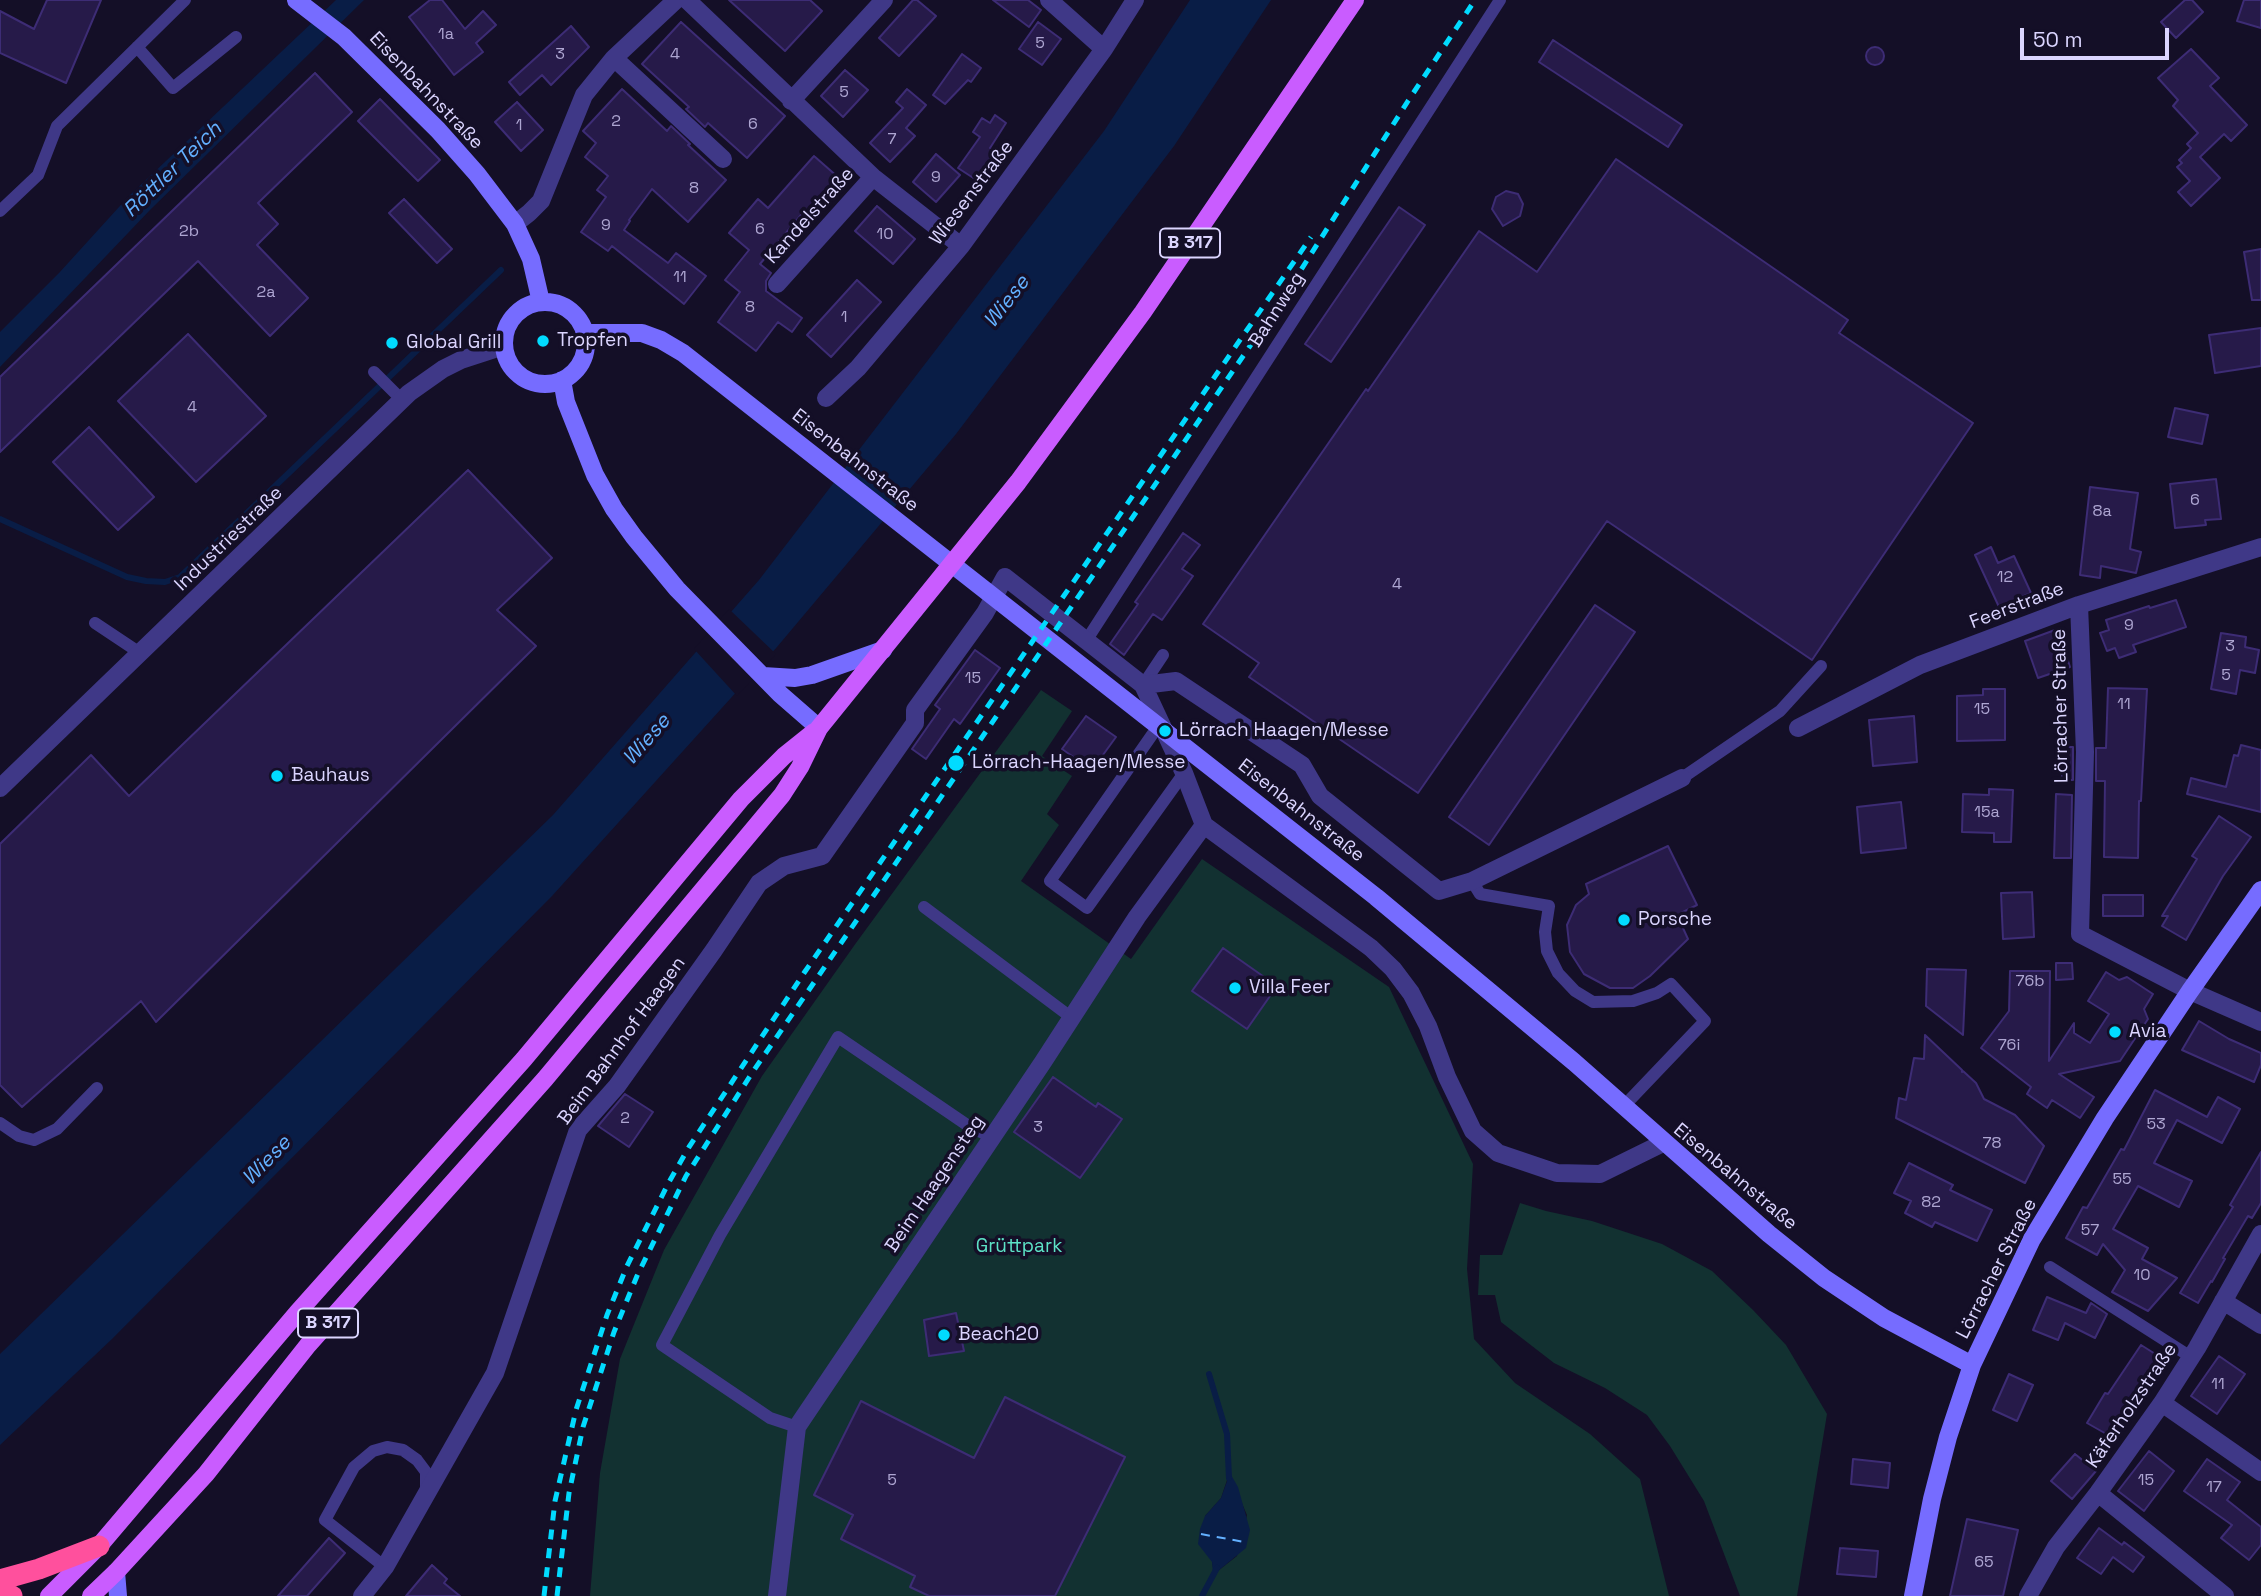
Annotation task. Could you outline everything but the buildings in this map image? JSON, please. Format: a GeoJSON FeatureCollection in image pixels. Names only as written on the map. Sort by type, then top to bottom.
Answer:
{"type":"FeatureCollection","features":[{"type":"Feature","properties":{"kind":"highway"},"geometry":{"type":"LineString","coordinates":[[0,1580],[39,1569],[99,1546]]}},
{"type":"Feature","properties":{"kind":"highway"},"geometry":{"type":"LineString","coordinates":[[0,1591],[12,1596]]}},
{"type":"Feature","properties":{"kind":"main road","name":"B 317"},"geometry":{"type":"LineString","coordinates":[[91,1596],[117,1572],[206,1474],[308,1345],[545,1079],[791,783],[820,728],[1018,482],[1143,312],[1355,0]]}},
{"type":"Feature","properties":{"kind":"main road","name":"B 317"},"geometry":{"type":"LineString","coordinates":[[49,1596],[99,1546],[297,1313],[524,1059],[741,799],[784,756],[820,728]]}},
{"type":"Feature","properties":{"kind":"street","name":"Eisenbahnstraße"},"geometry":{"type":"LineString","coordinates":[[296,0],[344,37],[438,130],[477,174],[514,224],[531,259],[541,302]]}},
{"type":"Feature","properties":{"kind":"street"},"geometry":{"type":"LineString","coordinates":[[514,224],[541,201],[584,95],[614,58],[676,0]]}},
{"type":"Feature","properties":{"kind":"street","name":"Kandelstraße"},"geometry":{"type":"LineString","coordinates":[[687,0],[873,177],[961,246]]}},
{"type":"Feature","properties":{"kind":"street"},"geometry":{"type":"LineString","coordinates":[[791,101],[884,0]]}},
{"type":"Feature","properties":{"kind":"street"},"geometry":{"type":"LineString","coordinates":[[1049,0],[1104,49]]}},
{"type":"Feature","properties":{"kind":"street","name":"Wiesenstraße"},"geometry":{"type":"LineString","coordinates":[[826,397],[858,368],[961,246],[1104,49],[1135,0]]}},
{"type":"Feature","properties":{"kind":"street"},"geometry":{"type":"LineString","coordinates":[[614,58],[723,159]]}},
{"type":"Feature","properties":{"kind":"street","name":"Kandelstraße"},"geometry":{"type":"LineString","coordinates":[[777,284],[873,177]]}},
{"type":"Feature","properties":{"kind":"street"},"geometry":{"type":"LineString","coordinates":[[541,302],[555,303],[568,309],[579,319],[584,333],[586,347],[574,372],[562,380],[549,383],[536,383],[514,370],[504,346],[506,330],[513,316],[526,306],[541,302]]}},
{"type":"Feature","properties":{"kind":"street","name":"Eisenbahnstraße"},"geometry":{"type":"LineString","coordinates":[[584,333],[642,333],[682,352],[1376,897],[1574,1062],[1663,1143],[1824,1278],[1884,1318],[1972,1365]]}},
{"type":"Feature","properties":{"kind":"street","name":"Industriestraße"},"geometry":{"type":"LineString","coordinates":[[0,788],[140,653],[396,394],[480,352],[504,346]]}},
{"type":"Feature","properties":{"kind":"street"},"geometry":{"type":"LineString","coordinates":[[562,380],[566,402],[595,475],[634,537],[677,589],[784,697],[820,728]]}},
{"type":"Feature","properties":{"kind":"street","name":"Feerstraße"},"geometry":{"type":"LineString","coordinates":[[1798,728],[1920,665],[2079,605],[2261,547]]}},
{"type":"Feature","properties":{"kind":"street","name":"Beim Bahnhof Haagen"},"geometry":{"type":"LineString","coordinates":[[362,1596],[384,1567],[495,1373],[578,1130],[617,1086],[759,883],[784,866],[822,856],[915,723],[915,710],[985,613],[1005,577],[1086,641]]}},
{"type":"Feature","properties":{"kind":"street","name":"Lörracher Straße"},"geometry":{"type":"LineString","coordinates":[[2079,605],[2085,752],[2080,934],[2190,991]]}},
{"type":"Feature","properties":{"kind":"street"},"geometry":{"type":"LineString","coordinates":[[1086,641],[1143,685],[1184,773],[1204,825],[1371,948],[1393,969],[1411,993],[1428,1026],[1447,1077],[1473,1131],[1497,1153],[1557,1173],[1600,1174],[1663,1143]]}},
{"type":"Feature","properties":{"kind":"street"},"geometry":{"type":"LineString","coordinates":[[763,676],[795,678],[831,670],[883,650]]}},
{"type":"Feature","properties":{"kind":"street"},"geometry":{"type":"LineString","coordinates":[[1143,685],[1176,681],[1302,765],[1320,796],[1439,891],[1472,881],[1682,778]]}},
{"type":"Feature","properties":{"kind":"street","name":"Beim Haagensteg"},"geometry":{"type":"LineString","coordinates":[[777,1596],[797,1427],[1137,917],[1204,825]]}},
{"type":"Feature","properties":{"kind":"street","name":"Lörracher Straße"},"geometry":{"type":"LineString","coordinates":[[1913,1596],[1932,1499],[1948,1437],[1972,1365],[2032,1239],[2105,1118],[2261,890]]}},
{"type":"Feature","properties":{"kind":"street"},"geometry":{"type":"LineString","coordinates":[[2190,991],[2261,1022]]}},
{"type":"Feature","properties":{"kind":"street","name":"Käferholzstraße"},"geometry":{"type":"LineString","coordinates":[[2028,1596],[2056,1547],[2162,1403],[2261,1234]]}},
{"type":"Feature","properties":{"kind":"street"},"geometry":{"type":"LineString","coordinates":[[2223,1301],[2261,1325]]}},
{"type":"Feature","properties":{"kind":"street"},"geometry":{"type":"LineString","coordinates":[[2162,1403],[2261,1472]]}},
{"type":"Feature","properties":{"kind":"street"},"geometry":{"type":"LineString","coordinates":[[2098,1493],[2225,1596]]}},
{"type":"Feature","properties":{"kind":"street"},"geometry":{"type":"LineString","coordinates":[[117,1572],[118,1596]]}},
{"type":"Feature","properties":{"kind":"lane"},"geometry":{"type":"LineString","coordinates":[[0,211],[38,175],[57,126],[185,0]]}},
{"type":"Feature","properties":{"kind":"lane","name":"Bahnweg"},"geometry":{"type":"LineString","coordinates":[[1086,641],[1500,0]]}},
{"type":"Feature","properties":{"kind":"lane"},"geometry":{"type":"LineString","coordinates":[[137,47],[173,88],[236,37]]}},
{"type":"Feature","properties":{"kind":"lane"},"geometry":{"type":"LineString","coordinates":[[374,372],[396,394]]}},
{"type":"Feature","properties":{"kind":"lane"},"geometry":{"type":"LineString","coordinates":[[95,622],[140,653]]}},
{"type":"Feature","properties":{"kind":"lane"},"geometry":{"type":"LineString","coordinates":[[1143,685],[1163,655]]}},
{"type":"Feature","properties":{"kind":"lane"},"geometry":{"type":"LineString","coordinates":[[1682,778],[1780,711],[1821,666]]}},
{"type":"Feature","properties":{"kind":"lane"},"geometry":{"type":"LineString","coordinates":[[1161,722],[1050,881],[1087,908],[1184,773]]}},
{"type":"Feature","properties":{"kind":"lane"},"geometry":{"type":"LineString","coordinates":[[1472,881],[1480,894],[1549,906],[1545,932],[1547,951],[1558,973],[1575,991],[1593,1002],[1633,1001],[1671,985],[1706,1021],[1623,1107]]}},
{"type":"Feature","properties":{"kind":"lane"},"geometry":{"type":"LineString","coordinates":[[924,907],[1072,1018]]}},
{"type":"Feature","properties":{"kind":"lane"},"geometry":{"type":"LineString","coordinates":[[797,1427],[770,1418],[662,1345],[726,1223],[838,1037],[970,1127],[992,1137]]}},
{"type":"Feature","properties":{"kind":"lane"},"geometry":{"type":"LineString","coordinates":[[0,1123],[19,1136],[34,1140],[57,1129],[97,1088]]}},
{"type":"Feature","properties":{"kind":"lane"},"geometry":{"type":"LineString","coordinates":[[2050,1267],[2191,1357]]}},
{"type":"Feature","properties":{"kind":"lane"},"geometry":{"type":"LineString","coordinates":[[384,1567],[325,1520],[355,1467],[373,1451],[387,1447],[403,1450],[417,1460],[426,1472],[426,1494]]}},
{"type":"Feature","properties":{"kind":"green space","name":"Grüttpark"},"geometry":{"type":"Polygon","coordinates":[[[1041,690],[1072,711],[1042,756],[1072,776],[1047,814],[1059,825],[1021,881],[1131,959],[1202,859],[1389,987],[1473,1164],[1467,1269],[1474,1339],[1515,1383],[1590,1434],[1640,1479],[1669,1596],[590,1596],[600,1473],[620,1359],[664,1250],[762,1076],[1041,690]],[[1229,1474],[1221,1498],[1205,1516],[1214,1574],[1237,1556],[1247,1515],[1229,1474]]]}},
{"type":"Feature","properties":{"kind":"green space"},"geometry":{"type":"Polygon","coordinates":[[[1520,1203],[1592,1221],[1662,1244],[1712,1271],[1786,1345],[1827,1414],[1797,1596],[1740,1596],[1704,1501],[1647,1415],[1605,1388],[1554,1363],[1501,1322],[1495,1295],[1478,1295],[1480,1255],[1502,1255],[1520,1203]]]}},
{"type":"Feature","properties":{"kind":"water","name":"Röttler Teich"},"geometry":{"type":"Polygon","coordinates":[[[336,0],[364,0],[150,210],[0,367],[0,332],[59,273],[129,196],[336,0]]]}},
{"type":"Feature","properties":{"kind":"water","name":"Wiese"},"geometry":{"type":"Polygon","coordinates":[[[1190,0],[1271,0],[1174,146],[956,434],[777,647],[552,896],[112,1339],[0,1445],[0,1354],[553,815],[759,580],[1104,131],[1190,0]]]}},
{"type":"Feature","properties":{"kind":"water"},"geometry":{"type":"Polygon","coordinates":[[[1230,1473],[1238,1487],[1250,1530],[1246,1548],[1213,1575],[1212,1562],[1198,1544],[1200,1529],[1205,1516],[1221,1498],[1230,1473]]]}},
{"type":"Feature","properties":{"kind":"pier"},"geometry":{"type":"Polygon","coordinates":[[[729,609],[776,654],[737,696],[694,649],[729,609]]]}},
{"type":"Feature","properties":{"kind":"waterway"},"geometry":{"type":"LineString","coordinates":[[0,519],[127,577],[165,582],[180,577],[501,270]]}},
{"type":"Feature","properties":{"kind":"waterway"},"geometry":{"type":"LineString","coordinates":[[1209,1374],[1227,1434],[1229,1478]]}},
{"type":"Feature","properties":{"kind":"waterway"},"geometry":{"type":"LineString","coordinates":[[1202,1596],[1217,1568]]}},
{"type":"Feature","properties":{"kind":"ferry route"},"geometry":{"type":"LineString","coordinates":[[1201,1534],[1244,1542]]}},
{"type":"Feature","properties":{"kind":"railway"},"geometry":{"type":"LineString","coordinates":[[557,1596],[569,1493],[583,1427],[614,1332],[637,1276],[686,1176],[752,1073],[1287,292],[1475,0]]}},
{"type":"Feature","properties":{"kind":"railway"},"geometry":{"type":"LineString","coordinates":[[544,1596],[555,1501],[576,1410],[607,1315],[627,1266],[669,1182],[689,1147],[804,973],[1311,237]]}},
{"type":"Feature","properties":{"kind":"place","name":"Tropfen"},"geometry":{"type":"Point","coordinates":[543,341]}},
{"type":"Feature","properties":{"kind":"place","name":"Global Grill"},"geometry":{"type":"Point","coordinates":[392,343]}},
{"type":"Feature","properties":{"kind":"place","name":"Lörrach Haagen/Messe"},"geometry":{"type":"Point","coordinates":[1165,731]}},
{"type":"Feature","properties":{"kind":"place","name":"Lörrach-Haagen/Messe"},"geometry":{"type":"Point","coordinates":[956,763]}},
{"type":"Feature","properties":{"kind":"place","name":"Bauhaus"},"geometry":{"type":"Point","coordinates":[277,776]}},
{"type":"Feature","properties":{"kind":"place","name":"Porsche"},"geometry":{"type":"Point","coordinates":[1624,920]}},
{"type":"Feature","properties":{"kind":"place","name":"Villa Feer"},"geometry":{"type":"Point","coordinates":[1235,988]}},
{"type":"Feature","properties":{"kind":"place","name":"Avia"},"geometry":{"type":"Point","coordinates":[2115,1032]}},
{"type":"Feature","properties":{"kind":"place","name":"Beach20"},"geometry":{"type":"Point","coordinates":[944,1335]}}]}
